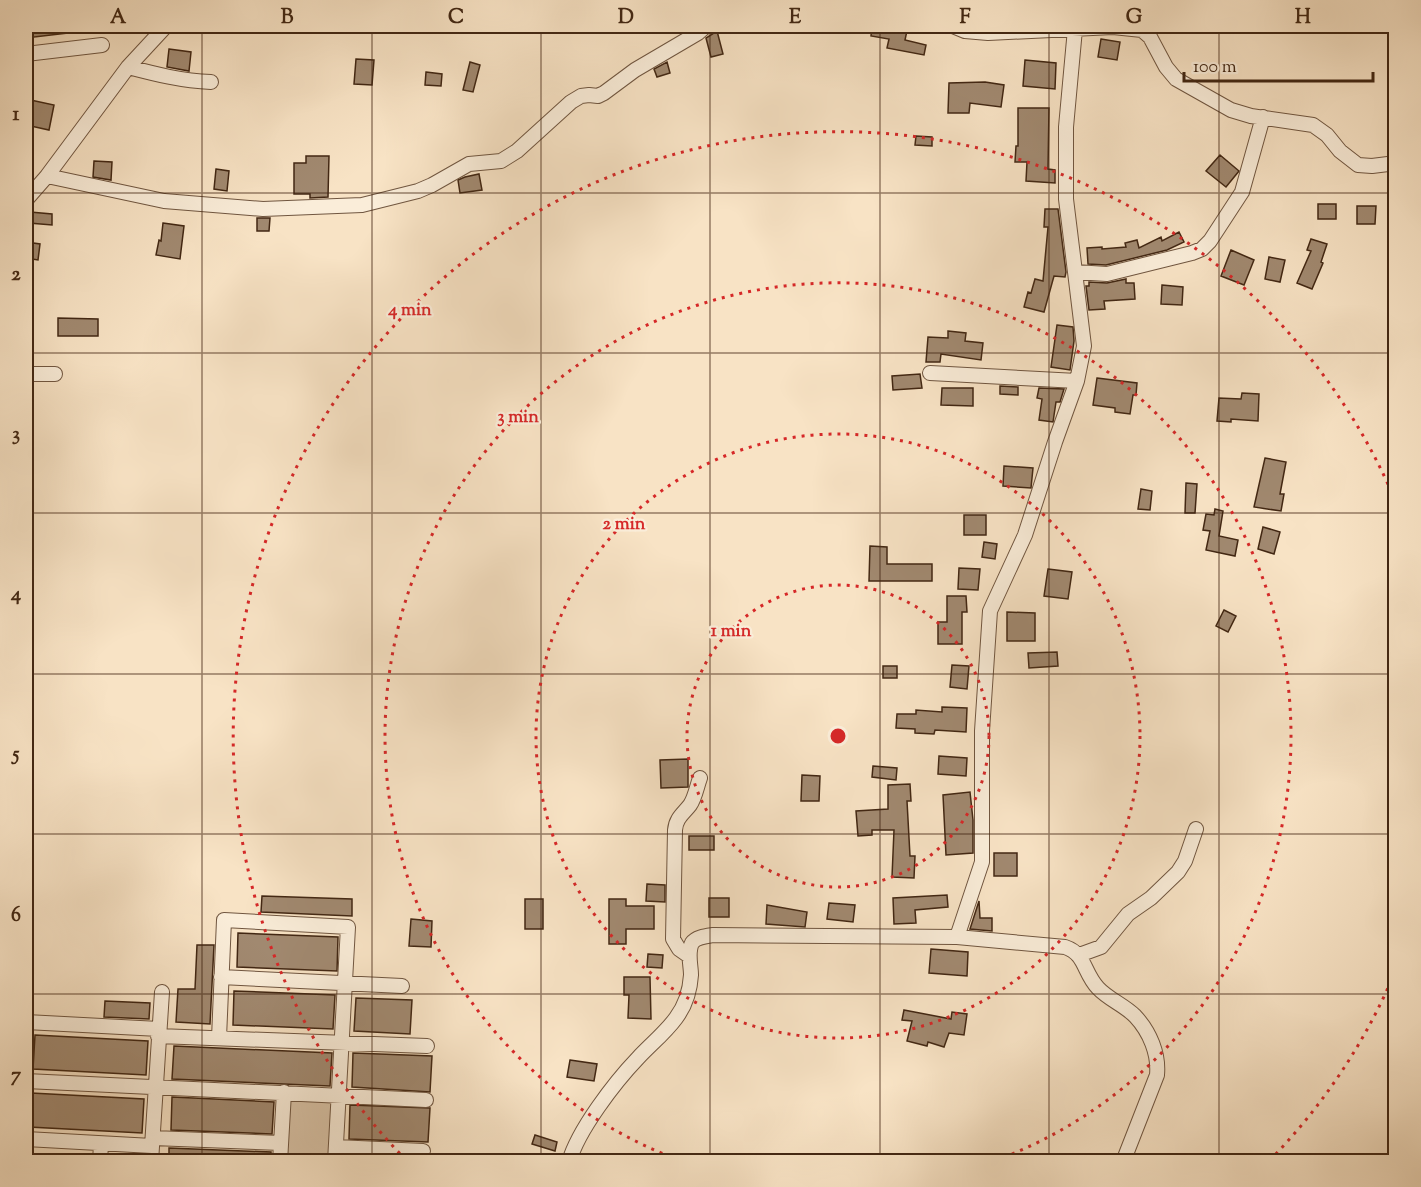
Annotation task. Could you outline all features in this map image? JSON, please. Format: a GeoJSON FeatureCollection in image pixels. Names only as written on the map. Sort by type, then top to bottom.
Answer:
{"type":"FeatureCollection","features":[{"type":"Feature","properties":{"kind":"street"},"geometry":{"type":"LineString","coordinates":[[26,200],[128,67],[166,26]]}},
{"type":"Feature","properties":{"kind":"street"},"geometry":{"type":"LineString","coordinates":[[46,176],[164,201],[263,209],[362,205],[418,191],[469,164],[501,161],[517,151],[571,102],[581,96],[589,94],[598,96],[604,93],[635,70],[706,26]]}},
{"type":"Feature","properties":{"kind":"street"},"geometry":{"type":"LineString","coordinates":[[952,26],[965,31],[988,33],[1113,26],[1142,30],[1150,37],[1166,67],[1176,79],[1231,110],[1251,116],[1313,125],[1327,135],[1340,151],[1358,165],[1395,163]]}},
{"type":"Feature","properties":{"kind":"street"},"geometry":{"type":"LineString","coordinates":[[957,937],[982,862],[982,730],[990,611],[1025,535],[1054,442],[1077,381],[1084,346],[1066,199],[1066,127],[1075,29]]}},
{"type":"Feature","properties":{"kind":"street"},"geometry":{"type":"LineString","coordinates":[[26,54],[102,45]]}},
{"type":"Feature","properties":{"kind":"street"},"geometry":{"type":"LineString","coordinates":[[128,67],[165,77],[193,82],[211,82]]}},
{"type":"Feature","properties":{"kind":"street"},"geometry":{"type":"LineString","coordinates":[[1075,272],[1107,274],[1202,249],[1210,241],[1242,192],[1263,117]]}},
{"type":"Feature","properties":{"kind":"street"},"geometry":{"type":"LineString","coordinates":[[930,373],[1077,381]]}},
{"type":"Feature","properties":{"kind":"street"},"geometry":{"type":"LineString","coordinates":[[26,374],[55,374]]}},
{"type":"Feature","properties":{"kind":"street"},"geometry":{"type":"LineString","coordinates":[[689,956],[679,949],[673,939],[675,830],[676,822],[690,805],[700,778]]}},
{"type":"Feature","properties":{"kind":"street"},"geometry":{"type":"LineString","coordinates":[[1079,955],[1101,947],[1128,914],[1151,898],[1178,872],[1185,861],[1196,829]]}},
{"type":"Feature","properties":{"kind":"street"},"geometry":{"type":"LineString","coordinates":[[219,1038],[224,921],[348,927],[335,1161]]}},
{"type":"Feature","properties":{"kind":"street"},"geometry":{"type":"LineString","coordinates":[[570,1161],[572,1151],[599,1106],[635,1061],[676,1019],[684,1006],[691,975],[689,956],[692,944],[697,939],[713,935],[829,934],[957,937],[1065,947],[1075,950],[1087,975],[1099,990],[1135,1017],[1151,1041],[1158,1064],[1157,1075],[1124,1161]]}},
{"type":"Feature","properties":{"kind":"street"},"geometry":{"type":"LineString","coordinates":[[221,977],[402,986]]}},
{"type":"Feature","properties":{"kind":"street"},"geometry":{"type":"LineString","coordinates":[[151,1161],[162,992]]}},
{"type":"Feature","properties":{"kind":"street"},"geometry":{"type":"LineString","coordinates":[[26,1022],[219,1038],[427,1046]]}},
{"type":"Feature","properties":{"kind":"street"},"geometry":{"type":"LineString","coordinates":[[26,1081],[426,1100]]}},
{"type":"Feature","properties":{"kind":"street"},"geometry":{"type":"LineString","coordinates":[[280,1161],[284,1092]]}},
{"type":"Feature","properties":{"kind":"street"},"geometry":{"type":"LineString","coordinates":[[26,1139],[101,1144],[281,1143]]}},
{"type":"Feature","properties":{"kind":"street"},"geometry":{"type":"LineString","coordinates":[[99,1161],[101,1144]]}},
{"type":"Feature","properties":{"kind":"street"},"geometry":{"type":"LineString","coordinates":[[336,1147],[423,1151]]}},
{"type":"Feature","properties":{"kind":"shaded area"},"geometry":{"type":"Polygon","coordinates":[[[288,1097],[334,1100],[331,1161],[285,1162],[288,1097]]]}},
{"type":"Feature","properties":{"kind":"building"},"geometry":{"type":"Polygon","coordinates":[[[26,26],[75,26],[76,32],[26,38],[26,26]]]}},
{"type":"Feature","properties":{"kind":"building"},"geometry":{"type":"Polygon","coordinates":[[[872,26],[908,26],[905,40],[926,45],[924,55],[887,48],[889,39],[871,36],[872,26]]]}},
{"type":"Feature","properties":{"kind":"building"},"geometry":{"type":"Polygon","coordinates":[[[717,31],[723,54],[711,57],[706,38],[717,31]]]}},
{"type":"Feature","properties":{"kind":"building"},"geometry":{"type":"Polygon","coordinates":[[[1101,39],[1120,42],[1117,60],[1098,57],[1101,39]]]}},
{"type":"Feature","properties":{"kind":"building"},"geometry":{"type":"Polygon","coordinates":[[[169,49],[191,52],[189,71],[167,67],[169,49]]]}},
{"type":"Feature","properties":{"kind":"building"},"geometry":{"type":"Polygon","coordinates":[[[356,59],[374,60],[372,85],[354,84],[356,59]]]}},
{"type":"Feature","properties":{"kind":"building"},"geometry":{"type":"Polygon","coordinates":[[[1025,60],[1056,63],[1055,89],[1023,86],[1025,60]]]}},
{"type":"Feature","properties":{"kind":"building"},"geometry":{"type":"Polygon","coordinates":[[[470,62],[480,65],[473,92],[463,90],[470,62]]]}},
{"type":"Feature","properties":{"kind":"building"},"geometry":{"type":"Polygon","coordinates":[[[667,62],[670,73],[657,77],[654,69],[667,62]]]}},
{"type":"Feature","properties":{"kind":"building"},"geometry":{"type":"Polygon","coordinates":[[[426,72],[442,74],[441,86],[425,85],[426,72]]]}},
{"type":"Feature","properties":{"kind":"building"},"geometry":{"type":"Polygon","coordinates":[[[985,82],[1004,85],[1001,107],[970,103],[969,113],[948,113],[949,83],[985,82]]]}},
{"type":"Feature","properties":{"kind":"building"},"geometry":{"type":"Polygon","coordinates":[[[26,99],[54,105],[49,130],[26,125],[26,99]]]}},
{"type":"Feature","properties":{"kind":"building"},"geometry":{"type":"Polygon","coordinates":[[[1018,108],[1049,108],[1048,169],[1055,170],[1055,183],[1026,181],[1027,162],[1015,162],[1016,146],[1018,146],[1018,108]]]}},
{"type":"Feature","properties":{"kind":"building"},"geometry":{"type":"Polygon","coordinates":[[[916,136],[932,137],[932,146],[915,145],[916,136]]]}},
{"type":"Feature","properties":{"kind":"building"},"geometry":{"type":"Polygon","coordinates":[[[1220,155],[1239,171],[1226,187],[1206,171],[1220,155]]]}},
{"type":"Feature","properties":{"kind":"building"},"geometry":{"type":"Polygon","coordinates":[[[306,156],[329,156],[328,197],[310,198],[310,194],[294,194],[294,163],[306,163],[306,156]]]}},
{"type":"Feature","properties":{"kind":"building"},"geometry":{"type":"Polygon","coordinates":[[[94,161],[112,162],[111,180],[93,177],[94,161]]]}},
{"type":"Feature","properties":{"kind":"building"},"geometry":{"type":"Polygon","coordinates":[[[216,169],[229,171],[227,191],[214,189],[216,169]]]}},
{"type":"Feature","properties":{"kind":"building"},"geometry":{"type":"Polygon","coordinates":[[[479,174],[482,190],[460,193],[458,180],[479,174]]]}},
{"type":"Feature","properties":{"kind":"building"},"geometry":{"type":"Polygon","coordinates":[[[1318,204],[1336,204],[1336,219],[1318,219],[1318,204]]]}},
{"type":"Feature","properties":{"kind":"building"},"geometry":{"type":"Polygon","coordinates":[[[1357,206],[1376,206],[1375,224],[1357,224],[1357,206]]]}},
{"type":"Feature","properties":{"kind":"building"},"geometry":{"type":"Polygon","coordinates":[[[1045,209],[1058,209],[1066,272],[1065,277],[1054,276],[1044,312],[1024,307],[1035,279],[1043,281],[1048,227],[1044,227],[1045,209]]]}},
{"type":"Feature","properties":{"kind":"building"},"geometry":{"type":"Polygon","coordinates":[[[30,212],[52,214],[52,225],[29,223],[30,212]]]}},
{"type":"Feature","properties":{"kind":"building"},"geometry":{"type":"Polygon","coordinates":[[[257,218],[270,218],[269,231],[257,231],[257,218]]]}},
{"type":"Feature","properties":{"kind":"building"},"geometry":{"type":"Polygon","coordinates":[[[163,223],[184,226],[180,259],[156,255],[159,240],[161,241],[163,223]]]}},
{"type":"Feature","properties":{"kind":"building"},"geometry":{"type":"Polygon","coordinates":[[[1179,232],[1184,242],[1167,250],[1106,265],[1088,264],[1087,248],[1126,247],[1125,243],[1137,240],[1139,248],[1161,237],[1162,241],[1179,232]]]}},
{"type":"Feature","properties":{"kind":"building"},"geometry":{"type":"Polygon","coordinates":[[[1311,239],[1327,244],[1321,262],[1323,263],[1312,289],[1297,283],[1311,251],[1307,250],[1311,239]]]}},
{"type":"Feature","properties":{"kind":"building"},"geometry":{"type":"Polygon","coordinates":[[[26,242],[40,244],[38,260],[26,258],[26,242]]]}},
{"type":"Feature","properties":{"kind":"building"},"geometry":{"type":"Polygon","coordinates":[[[1231,250],[1254,260],[1244,285],[1221,276],[1231,250]]]}},
{"type":"Feature","properties":{"kind":"building"},"geometry":{"type":"Polygon","coordinates":[[[1269,257],[1285,260],[1280,282],[1265,279],[1269,257]]]}},
{"type":"Feature","properties":{"kind":"building"},"geometry":{"type":"Polygon","coordinates":[[[1126,279],[1126,283],[1134,283],[1135,299],[1104,301],[1105,309],[1089,310],[1086,286],[1089,286],[1089,282],[1107,283],[1126,279]]]}},
{"type":"Feature","properties":{"kind":"building"},"geometry":{"type":"Polygon","coordinates":[[[1162,285],[1183,287],[1182,305],[1161,304],[1162,285]]]}},
{"type":"Feature","properties":{"kind":"building"},"geometry":{"type":"Polygon","coordinates":[[[58,318],[98,319],[98,336],[58,336],[58,318]]]}},
{"type":"Feature","properties":{"kind":"building"},"geometry":{"type":"Polygon","coordinates":[[[1057,325],[1073,327],[1074,341],[1070,370],[1051,367],[1057,325]]]}},
{"type":"Feature","properties":{"kind":"building"},"geometry":{"type":"Polygon","coordinates":[[[948,331],[966,333],[965,341],[983,343],[981,360],[941,354],[940,362],[926,362],[928,337],[948,338],[948,331]]]}},
{"type":"Feature","properties":{"kind":"building"},"geometry":{"type":"Polygon","coordinates":[[[920,374],[922,388],[893,390],[892,376],[920,374]]]}},
{"type":"Feature","properties":{"kind":"building"},"geometry":{"type":"Polygon","coordinates":[[[1097,378],[1137,383],[1130,414],[1115,412],[1115,408],[1093,405],[1097,378]]]}},
{"type":"Feature","properties":{"kind":"building"},"geometry":{"type":"Polygon","coordinates":[[[1000,386],[1018,387],[1018,395],[1000,394],[1000,386]]]}},
{"type":"Feature","properties":{"kind":"building"},"geometry":{"type":"Polygon","coordinates":[[[942,388],[973,388],[973,406],[941,405],[942,388]]]}},
{"type":"Feature","properties":{"kind":"building"},"geometry":{"type":"Polygon","coordinates":[[[1039,388],[1064,389],[1060,402],[1056,402],[1053,422],[1039,420],[1042,399],[1037,398],[1039,388]]]}},
{"type":"Feature","properties":{"kind":"building"},"geometry":{"type":"Polygon","coordinates":[[[1242,393],[1259,394],[1258,421],[1231,419],[1231,422],[1217,421],[1219,398],[1241,399],[1242,393]]]}},
{"type":"Feature","properties":{"kind":"building"},"geometry":{"type":"Polygon","coordinates":[[[1265,458],[1286,462],[1280,494],[1284,494],[1281,511],[1254,507],[1265,458]]]}},
{"type":"Feature","properties":{"kind":"building"},"geometry":{"type":"Polygon","coordinates":[[[1004,466],[1033,468],[1031,488],[1003,486],[1004,466]]]}},
{"type":"Feature","properties":{"kind":"building"},"geometry":{"type":"Polygon","coordinates":[[[1186,483],[1197,484],[1195,513],[1185,513],[1186,483]]]}},
{"type":"Feature","properties":{"kind":"building"},"geometry":{"type":"Polygon","coordinates":[[[1141,489],[1152,491],[1150,510],[1138,509],[1141,489]]]}},
{"type":"Feature","properties":{"kind":"building"},"geometry":{"type":"Polygon","coordinates":[[[1215,509],[1223,511],[1219,536],[1238,540],[1235,556],[1206,550],[1210,531],[1203,530],[1206,514],[1214,515],[1215,509]]]}},
{"type":"Feature","properties":{"kind":"building"},"geometry":{"type":"Polygon","coordinates":[[[964,515],[986,515],[986,535],[964,535],[964,515]]]}},
{"type":"Feature","properties":{"kind":"building"},"geometry":{"type":"Polygon","coordinates":[[[1263,527],[1280,532],[1274,554],[1258,549],[1263,527]]]}},
{"type":"Feature","properties":{"kind":"building"},"geometry":{"type":"Polygon","coordinates":[[[984,542],[997,544],[995,559],[982,557],[984,542]]]}},
{"type":"Feature","properties":{"kind":"building"},"geometry":{"type":"Polygon","coordinates":[[[870,546],[887,547],[887,564],[932,564],[932,581],[869,581],[870,546]]]}},
{"type":"Feature","properties":{"kind":"building"},"geometry":{"type":"Polygon","coordinates":[[[959,568],[980,569],[978,590],[958,589],[959,568]]]}},
{"type":"Feature","properties":{"kind":"building"},"geometry":{"type":"Polygon","coordinates":[[[1048,569],[1072,572],[1068,599],[1044,596],[1048,569]]]}},
{"type":"Feature","properties":{"kind":"building"},"geometry":{"type":"Polygon","coordinates":[[[947,596],[966,596],[967,612],[962,612],[962,644],[938,644],[938,622],[947,622],[947,596]]]}},
{"type":"Feature","properties":{"kind":"building"},"geometry":{"type":"Polygon","coordinates":[[[1224,610],[1236,616],[1228,632],[1216,626],[1224,610]]]}},
{"type":"Feature","properties":{"kind":"building"},"geometry":{"type":"Polygon","coordinates":[[[1007,612],[1035,613],[1035,641],[1007,641],[1007,612]]]}},
{"type":"Feature","properties":{"kind":"building"},"geometry":{"type":"Polygon","coordinates":[[[1057,652],[1058,666],[1029,668],[1028,653],[1057,652]]]}},
{"type":"Feature","properties":{"kind":"building"},"geometry":{"type":"Polygon","coordinates":[[[952,665],[969,666],[967,689],[950,687],[952,665]]]}},
{"type":"Feature","properties":{"kind":"building"},"geometry":{"type":"Polygon","coordinates":[[[883,666],[897,666],[897,678],[883,678],[883,666]]]}},
{"type":"Feature","properties":{"kind":"building"},"geometry":{"type":"Polygon","coordinates":[[[942,707],[967,708],[966,732],[935,730],[934,734],[915,733],[915,729],[896,728],[897,714],[916,714],[916,710],[942,712],[942,707]]]}},
{"type":"Feature","properties":{"kind":"building"},"geometry":{"type":"Polygon","coordinates":[[[939,756],[967,758],[966,776],[938,774],[939,756]]]}},
{"type":"Feature","properties":{"kind":"building"},"geometry":{"type":"Polygon","coordinates":[[[688,759],[688,787],[661,788],[660,760],[688,759]]]}},
{"type":"Feature","properties":{"kind":"building"},"geometry":{"type":"Polygon","coordinates":[[[873,766],[897,768],[896,780],[872,777],[873,766]]]}},
{"type":"Feature","properties":{"kind":"building"},"geometry":{"type":"Polygon","coordinates":[[[802,775],[820,776],[819,801],[801,801],[802,775]]]}},
{"type":"Feature","properties":{"kind":"building"},"geometry":{"type":"Polygon","coordinates":[[[910,784],[911,801],[907,801],[910,856],[915,856],[914,878],[892,877],[894,830],[872,830],[872,835],[858,836],[856,811],[888,809],[888,785],[910,784]]]}},
{"type":"Feature","properties":{"kind":"building"},"geometry":{"type":"Polygon","coordinates":[[[970,792],[973,853],[946,855],[943,795],[970,792]]]}},
{"type":"Feature","properties":{"kind":"building"},"geometry":{"type":"Polygon","coordinates":[[[689,836],[714,836],[714,850],[689,850],[689,836]]]}},
{"type":"Feature","properties":{"kind":"building"},"geometry":{"type":"Polygon","coordinates":[[[994,853],[1017,853],[1017,876],[994,876],[994,853]]]}},
{"type":"Feature","properties":{"kind":"building"},"geometry":{"type":"Polygon","coordinates":[[[647,884],[665,885],[665,902],[646,901],[647,884]]]}},
{"type":"Feature","properties":{"kind":"building"},"geometry":{"type":"Polygon","coordinates":[[[947,895],[948,907],[915,910],[916,923],[894,924],[893,898],[947,895]]]}},
{"type":"Feature","properties":{"kind":"building"},"geometry":{"type":"Polygon","coordinates":[[[262,896],[352,899],[352,916],[261,912],[262,896]]]}},
{"type":"Feature","properties":{"kind":"building"},"geometry":{"type":"Polygon","coordinates":[[[709,898],[729,898],[729,917],[709,917],[709,898]]]}},
{"type":"Feature","properties":{"kind":"building"},"geometry":{"type":"Polygon","coordinates":[[[525,899],[543,899],[543,929],[525,929],[525,899]]]}},
{"type":"Feature","properties":{"kind":"building"},"geometry":{"type":"Polygon","coordinates":[[[609,899],[626,899],[626,906],[654,906],[654,929],[626,929],[626,944],[609,944],[609,899]]]}},
{"type":"Feature","properties":{"kind":"building"},"geometry":{"type":"Polygon","coordinates":[[[979,901],[980,918],[992,918],[992,931],[970,929],[979,901]]]}},
{"type":"Feature","properties":{"kind":"building"},"geometry":{"type":"Polygon","coordinates":[[[829,903],[855,905],[853,922],[827,919],[829,903]]]}},
{"type":"Feature","properties":{"kind":"building"},"geometry":{"type":"Polygon","coordinates":[[[767,905],[807,912],[805,927],[766,924],[767,905]]]}},
{"type":"Feature","properties":{"kind":"building"},"geometry":{"type":"Polygon","coordinates":[[[411,919],[432,921],[431,947],[409,946],[411,919]]]}},
{"type":"Feature","properties":{"kind":"building"},"geometry":{"type":"Polygon","coordinates":[[[238,933],[338,937],[337,971],[237,967],[238,933]]]}},
{"type":"Feature","properties":{"kind":"building"},"geometry":{"type":"Polygon","coordinates":[[[197,945],[214,945],[210,1024],[176,1022],[178,989],[195,989],[197,945]]]}},
{"type":"Feature","properties":{"kind":"building"},"geometry":{"type":"Polygon","coordinates":[[[931,949],[968,952],[967,976],[929,973],[931,949]]]}},
{"type":"Feature","properties":{"kind":"building"},"geometry":{"type":"Polygon","coordinates":[[[648,954],[663,955],[662,968],[647,967],[648,954]]]}},
{"type":"Feature","properties":{"kind":"building"},"geometry":{"type":"Polygon","coordinates":[[[624,977],[650,977],[651,1019],[628,1018],[629,995],[624,995],[624,977]]]}},
{"type":"Feature","properties":{"kind":"building"},"geometry":{"type":"Polygon","coordinates":[[[234,991],[335,995],[333,1029],[233,1025],[234,991]]]}},
{"type":"Feature","properties":{"kind":"building"},"geometry":{"type":"Polygon","coordinates":[[[356,998],[412,1000],[410,1034],[354,1031],[356,998]]]}},
{"type":"Feature","properties":{"kind":"building"},"geometry":{"type":"Polygon","coordinates":[[[105,1001],[150,1003],[149,1019],[104,1017],[105,1001]]]}},
{"type":"Feature","properties":{"kind":"building"},"geometry":{"type":"Polygon","coordinates":[[[904,1010],[951,1019],[952,1012],[967,1014],[964,1035],[949,1033],[944,1047],[928,1042],[927,1046],[907,1041],[912,1021],[902,1020],[904,1010]]]}},
{"type":"Feature","properties":{"kind":"building"},"geometry":{"type":"Polygon","coordinates":[[[35,1035],[148,1041],[146,1075],[33,1069],[35,1035]]]}},
{"type":"Feature","properties":{"kind":"building"},"geometry":{"type":"Polygon","coordinates":[[[174,1046],[332,1053],[330,1086],[172,1079],[174,1046]]]}},
{"type":"Feature","properties":{"kind":"building"},"geometry":{"type":"Polygon","coordinates":[[[353,1053],[432,1056],[430,1092],[352,1087],[353,1053]]]}},
{"type":"Feature","properties":{"kind":"building"},"geometry":{"type":"Polygon","coordinates":[[[570,1060],[597,1064],[594,1081],[567,1077],[570,1060]]]}},
{"type":"Feature","properties":{"kind":"building"},"geometry":{"type":"Polygon","coordinates":[[[31,1093],[144,1099],[142,1133],[29,1127],[31,1093]]]}},
{"type":"Feature","properties":{"kind":"building"},"geometry":{"type":"Polygon","coordinates":[[[172,1097],[274,1102],[272,1134],[171,1130],[172,1097]]]}},
{"type":"Feature","properties":{"kind":"building"},"geometry":{"type":"Polygon","coordinates":[[[350,1105],[430,1108],[428,1142],[349,1139],[350,1105]]]}},
{"type":"Feature","properties":{"kind":"building"},"geometry":{"type":"Polygon","coordinates":[[[535,1135],[557,1142],[555,1151],[532,1144],[535,1135]]]}},
{"type":"Feature","properties":{"kind":"building"},"geometry":{"type":"Polygon","coordinates":[[[169,1148],[271,1152],[271,1161],[169,1161],[169,1148]]]}},
{"type":"Feature","properties":{"kind":"building"},"geometry":{"type":"Polygon","coordinates":[[[348,1157],[416,1160],[416,1161],[348,1161],[348,1157]]]}}]}
